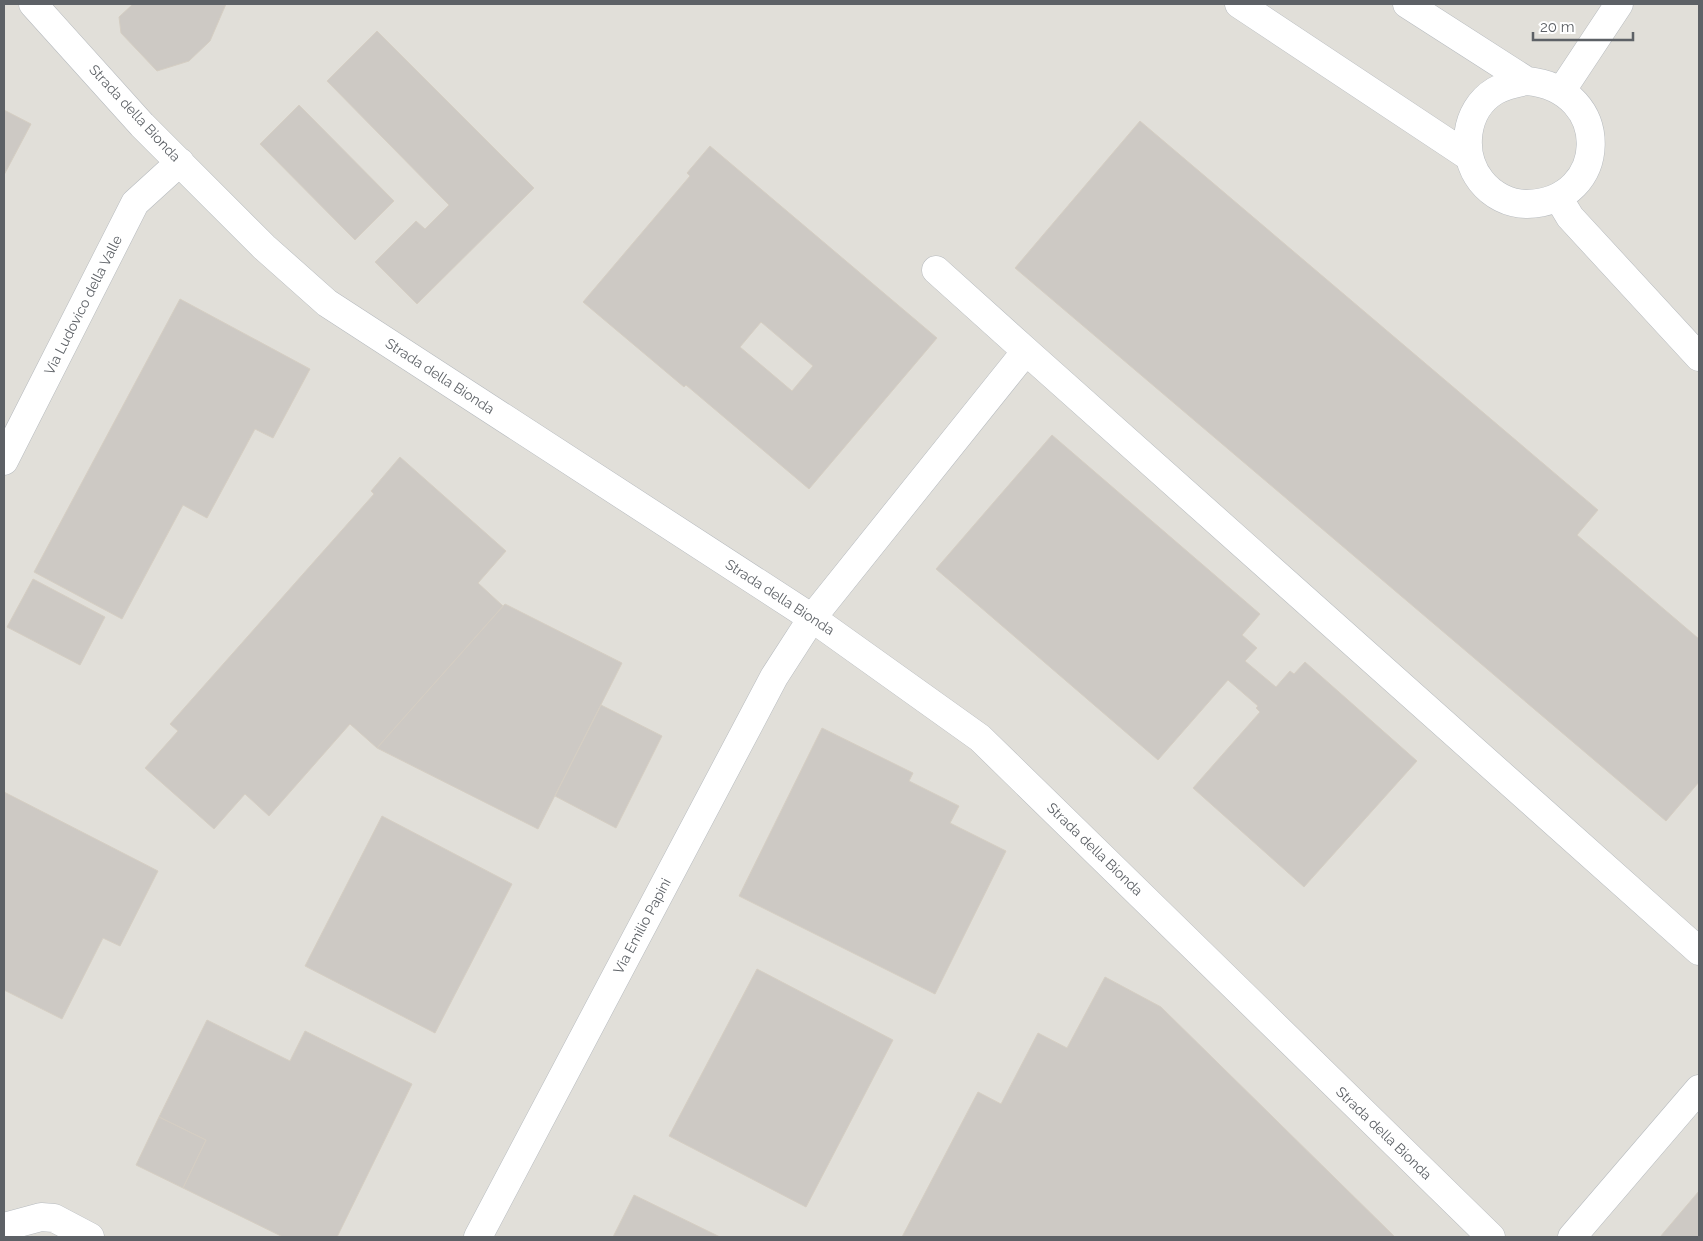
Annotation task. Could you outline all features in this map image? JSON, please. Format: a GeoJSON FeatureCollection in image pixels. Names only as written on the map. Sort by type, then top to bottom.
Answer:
{"type":"FeatureCollection","features":[{"type":"Feature","properties":{"kind":"street","name":"Strada della Bionda"},"geometry":{"type":"LineString","coordinates":[[33,4],[142,125],[264,246],[327,303],[812,618],[980,738],[1491,1237]]}},
{"type":"Feature","properties":{"kind":"street"},"geometry":{"type":"LineString","coordinates":[[1239,4],[1468,156]]}},
{"type":"Feature","properties":{"kind":"street"},"geometry":{"type":"LineString","coordinates":[[1407,4],[1527,81]]}},
{"type":"Feature","properties":{"kind":"street"},"geometry":{"type":"LineString","coordinates":[[1562,90],[1619,4]]}},
{"type":"Feature","properties":{"kind":"street"},"geometry":{"type":"LineString","coordinates":[[1527,81],[1545,82],[1562,90],[1576,102],[1586,118],[1591,136],[1590,154],[1584,172],[1573,187],[1558,197],[1540,204],[1521,204],[1503,199],[1487,188],[1481,181],[1475,173],[1468,156],[1467,138],[1471,120],[1480,104],[1493,92],[1510,84],[1527,81]]}},
{"type":"Feature","properties":{"kind":"street","name":"Via Ludovico della Valle"},"geometry":{"type":"LineString","coordinates":[[4,461],[135,203],[180,162]]}},
{"type":"Feature","properties":{"kind":"street"},"geometry":{"type":"LineString","coordinates":[[1558,197],[1570,217],[1699,357]]}},
{"type":"Feature","properties":{"kind":"street"},"geometry":{"type":"LineString","coordinates":[[936,270],[1699,951]]}},
{"type":"Feature","properties":{"kind":"street","name":"Via Emilio Papini"},"geometry":{"type":"LineString","coordinates":[[478,1237],[774,677],[812,618],[1026,351]]}},
{"type":"Feature","properties":{"kind":"street"},"geometry":{"type":"LineString","coordinates":[[1572,1237],[1699,1089]]}},
{"type":"Feature","properties":{"kind":"street"},"geometry":{"type":"LineString","coordinates":[[4,1227],[41,1217],[54,1218],[90,1237]]}},
{"type":"Feature","properties":{"kind":"shaded area"},"geometry":{"type":"Polygon","coordinates":[[[4,4],[1699,4],[1699,1237],[4,1237],[4,4]]]}},
{"type":"Feature","properties":{"kind":"building"},"geometry":{"type":"Polygon","coordinates":[[[133,4],[226,4],[210,41],[189,61],[157,71],[121,33],[119,17],[133,4]]]}},
{"type":"Feature","properties":{"kind":"building"},"geometry":{"type":"Polygon","coordinates":[[[377,31],[534,188],[417,304],[375,262],[416,221],[425,229],[449,205],[327,81],[377,31]]]}},
{"type":"Feature","properties":{"kind":"building"},"geometry":{"type":"Polygon","coordinates":[[[299,105],[394,201],[355,240],[260,144],[299,105]]]}},
{"type":"Feature","properties":{"kind":"building"},"geometry":{"type":"Polygon","coordinates":[[[4,110],[31,124],[4,175],[4,110]]]}},
{"type":"Feature","properties":{"kind":"building"},"geometry":{"type":"Polygon","coordinates":[[[1140,121],[1598,510],[1577,535],[1699,639],[1699,782],[1666,821],[1015,268],[1140,121]]]}},
{"type":"Feature","properties":{"kind":"building"},"geometry":{"type":"Polygon","coordinates":[[[710,146],[937,338],[809,489],[686,385],[684,387],[583,302],[690,176],[687,173],[710,146]],[[761,322],[740,347],[792,391],[813,366],[761,322]]]}},
{"type":"Feature","properties":{"kind":"building"},"geometry":{"type":"Polygon","coordinates":[[[180,299],[310,369],[273,438],[255,429],[207,518],[183,505],[122,619],[34,572],[180,299]]]}},
{"type":"Feature","properties":{"kind":"building"},"geometry":{"type":"Polygon","coordinates":[[[1052,435],[1260,614],[1242,635],[1257,648],[1245,661],[1276,687],[1290,671],[1294,674],[1305,662],[1417,761],[1304,887],[1193,788],[1260,712],[1256,708],[1258,706],[1228,680],[1158,760],[936,569],[1052,435]]]}},
{"type":"Feature","properties":{"kind":"building"},"geometry":{"type":"Polygon","coordinates":[[[400,457],[506,551],[478,583],[503,606],[377,748],[350,724],[269,816],[245,794],[214,829],[145,768],[178,731],[170,724],[374,494],[371,491],[400,457]]]}},
{"type":"Feature","properties":{"kind":"building"},"geometry":{"type":"Polygon","coordinates":[[[33,579],[105,617],[80,665],[7,627],[33,579]]]}},
{"type":"Feature","properties":{"kind":"building"},"geometry":{"type":"Polygon","coordinates":[[[505,604],[622,663],[538,829],[377,748],[505,604]]]}},
{"type":"Feature","properties":{"kind":"building"},"geometry":{"type":"Polygon","coordinates":[[[601,705],[662,736],[616,828],[555,796],[601,705]]]}},
{"type":"Feature","properties":{"kind":"building"},"geometry":{"type":"Polygon","coordinates":[[[822,728],[913,773],[909,781],[959,806],[950,823],[1006,851],[935,994],[739,896],[822,728]]]}},
{"type":"Feature","properties":{"kind":"building"},"geometry":{"type":"Polygon","coordinates":[[[4,792],[158,871],[120,946],[103,938],[62,1019],[4,990],[4,792]]]}},
{"type":"Feature","properties":{"kind":"building"},"geometry":{"type":"Polygon","coordinates":[[[382,816],[512,884],[435,1033],[305,966],[382,816]]]}},
{"type":"Feature","properties":{"kind":"building"},"geometry":{"type":"Polygon","coordinates":[[[757,969],[893,1040],[806,1207],[669,1136],[757,969]]]}},
{"type":"Feature","properties":{"kind":"building"},"geometry":{"type":"Polygon","coordinates":[[[1105,977],[1161,1007],[1395,1237],[902,1237],[978,1092],[1001,1104],[1038,1033],[1067,1048],[1105,977]]]}},
{"type":"Feature","properties":{"kind":"building"},"geometry":{"type":"Polygon","coordinates":[[[207,1020],[290,1061],[305,1031],[412,1084],[337,1237],[283,1237],[183,1188],[206,1140],[159,1117],[207,1020]]]}},
{"type":"Feature","properties":{"kind":"building"},"geometry":{"type":"Polygon","coordinates":[[[159,1117],[206,1140],[183,1188],[136,1165],[159,1117]]]}},
{"type":"Feature","properties":{"kind":"building"},"geometry":{"type":"Polygon","coordinates":[[[1699,1191],[1699,1237],[1660,1237],[1699,1191]]]}},
{"type":"Feature","properties":{"kind":"building"},"geometry":{"type":"Polygon","coordinates":[[[634,1195],[720,1237],[613,1237],[634,1195]]]}}]}
